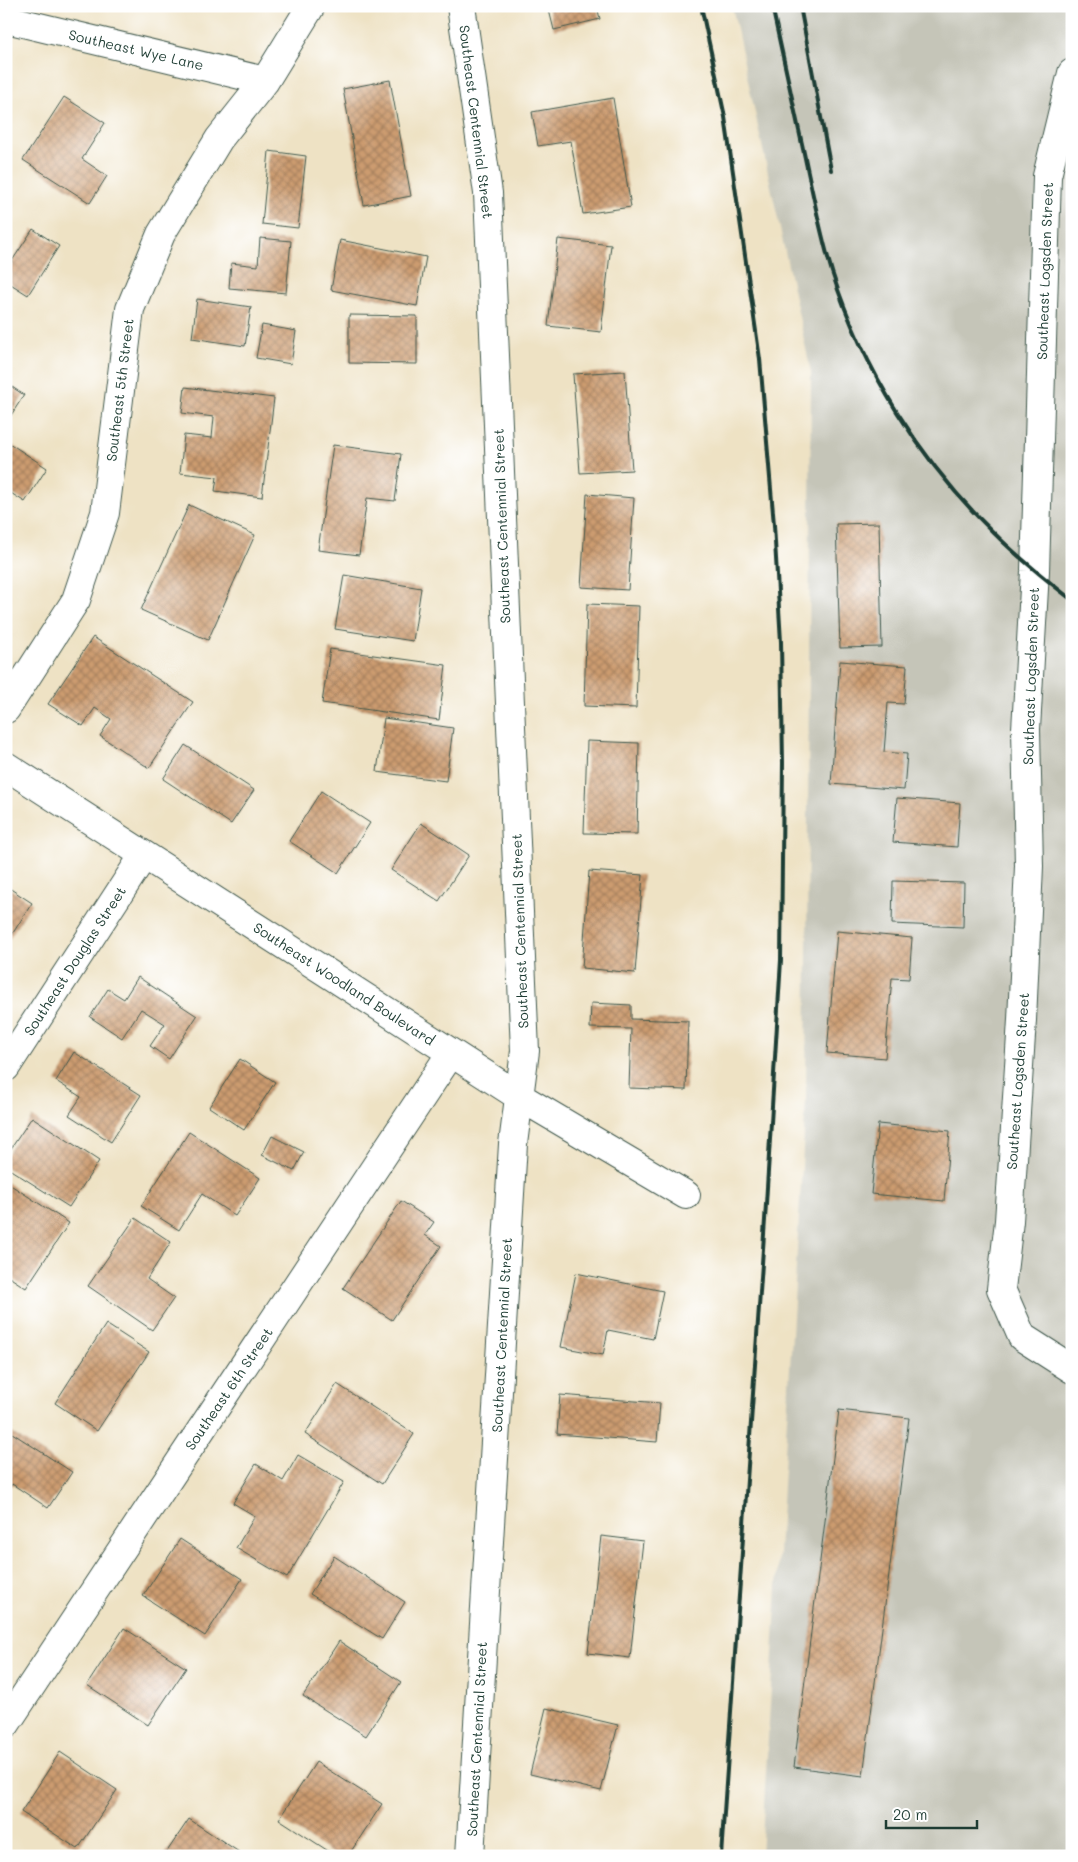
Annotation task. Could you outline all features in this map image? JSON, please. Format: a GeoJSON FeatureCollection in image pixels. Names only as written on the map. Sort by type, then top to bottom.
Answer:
{"type":"FeatureCollection","features":[{"type":"Feature","properties":{"kind":"street","name":"Southeast 5th Street"},"geometry":{"type":"LineString","coordinates":[[6,709],[76,600],[105,513],[130,309],[161,234],[219,139],[265,80],[311,6]]}},
{"type":"Feature","properties":{"kind":"street","name":"Southeast Centennial Street"},"geometry":{"type":"LineString","coordinates":[[461,6],[488,193],[525,1052],[514,1144],[470,1856]]}},
{"type":"Feature","properties":{"kind":"street","name":"Southeast Wye Lane"},"geometry":{"type":"LineString","coordinates":[[6,19],[265,80]]}},
{"type":"Feature","properties":{"kind":"street","name":"Southeast Logsden Street"},"geometry":{"type":"LineString","coordinates":[[1072,73],[1047,176],[1036,571],[1026,729],[1029,876],[1012,1183],[1001,1289],[1022,1337],[1072,1369]]}},
{"type":"Feature","properties":{"kind":"street","name":"Southeast Woodland Boulevard"},"geometry":{"type":"LineString","coordinates":[[6,766],[520,1097],[686,1195]]}},
{"type":"Feature","properties":{"kind":"street","name":"Southeast Douglas Street"},"geometry":{"type":"LineString","coordinates":[[6,1067],[144,855]]}},
{"type":"Feature","properties":{"kind":"street","name":"Southeast 6th Street"},"geometry":{"type":"LineString","coordinates":[[6,1724],[452,1054]]}},
{"type":"Feature","properties":{"kind":"shaded area"},"geometry":{"type":"Polygon","coordinates":[[[732,6],[1072,6],[1072,1856],[761,1856],[806,1099],[811,372],[732,6]]]}},
{"type":"Feature","properties":{"kind":"building"},"geometry":{"type":"Polygon","coordinates":[[[548,6],[597,6],[600,19],[554,30],[548,6]]]}},
{"type":"Feature","properties":{"kind":"building"},"geometry":{"type":"Polygon","coordinates":[[[390,80],[411,196],[364,205],[343,89],[390,80]]]}},
{"type":"Feature","properties":{"kind":"building"},"geometry":{"type":"Polygon","coordinates":[[[64,97],[105,123],[82,159],[107,176],[90,203],[23,160],[64,97]]]}},
{"type":"Feature","properties":{"kind":"building"},"geometry":{"type":"Polygon","coordinates":[[[613,98],[631,207],[583,214],[571,141],[538,146],[532,112],[613,98]]]}},
{"type":"Feature","properties":{"kind":"building"},"geometry":{"type":"Polygon","coordinates":[[[269,151],[306,156],[298,228],[262,224],[269,151]]]}},
{"type":"Feature","properties":{"kind":"building"},"geometry":{"type":"Polygon","coordinates":[[[33,229],[59,246],[28,295],[6,281],[6,270],[33,229]]]}},
{"type":"Feature","properties":{"kind":"building"},"geometry":{"type":"Polygon","coordinates":[[[260,238],[291,241],[286,293],[229,288],[231,263],[258,266],[260,238]]]}},
{"type":"Feature","properties":{"kind":"building"},"geometry":{"type":"Polygon","coordinates":[[[558,239],[611,245],[601,332],[548,326],[558,239]]]}},
{"type":"Feature","properties":{"kind":"building"},"geometry":{"type":"Polygon","coordinates":[[[340,240],[426,257],[417,306],[331,290],[340,240]]]}},
{"type":"Feature","properties":{"kind":"building"},"geometry":{"type":"Polygon","coordinates":[[[197,299],[251,307],[245,346],[192,338],[197,299]]]}},
{"type":"Feature","properties":{"kind":"building"},"geometry":{"type":"Polygon","coordinates":[[[349,315],[417,316],[417,364],[349,363],[349,315]]]}},
{"type":"Feature","properties":{"kind":"building"},"geometry":{"type":"Polygon","coordinates":[[[262,325],[296,331],[291,364],[256,358],[262,325]]]}},
{"type":"Feature","properties":{"kind":"building"},"geometry":{"type":"Polygon","coordinates":[[[625,371],[632,470],[580,473],[573,374],[625,371]]]}},
{"type":"Feature","properties":{"kind":"building"},"geometry":{"type":"Polygon","coordinates":[[[6,383],[24,395],[6,423],[6,383]]]}},
{"type":"Feature","properties":{"kind":"building"},"geometry":{"type":"Polygon","coordinates":[[[185,387],[274,398],[262,497],[215,491],[217,477],[180,473],[184,435],[212,438],[214,417],[182,413],[185,387]]]}},
{"type":"Feature","properties":{"kind":"building"},"geometry":{"type":"Polygon","coordinates":[[[6,441],[47,468],[25,502],[6,490],[6,441]]]}},
{"type":"Feature","properties":{"kind":"building"},"geometry":{"type":"Polygon","coordinates":[[[333,445],[401,454],[395,501],[367,498],[359,555],[318,550],[333,445]]]}},
{"type":"Feature","properties":{"kind":"building"},"geometry":{"type":"Polygon","coordinates":[[[587,494],[634,498],[628,590],[581,587],[587,494]]]}},
{"type":"Feature","properties":{"kind":"building"},"geometry":{"type":"Polygon","coordinates":[[[189,505],[255,535],[208,640],[141,610],[189,505]]]}},
{"type":"Feature","properties":{"kind":"building"},"geometry":{"type":"Polygon","coordinates":[[[879,523],[882,647],[840,648],[836,524],[879,523]]]}},
{"type":"Feature","properties":{"kind":"building"},"geometry":{"type":"Polygon","coordinates":[[[344,575],[421,588],[413,641],[335,629],[344,575]]]}},
{"type":"Feature","properties":{"kind":"building"},"geometry":{"type":"Polygon","coordinates":[[[587,604],[639,606],[636,708],[584,706],[587,604]]]}},
{"type":"Feature","properties":{"kind":"building"},"geometry":{"type":"Polygon","coordinates":[[[93,637],[193,702],[149,768],[100,736],[111,719],[95,708],[83,726],[48,704],[93,637]]]}},
{"type":"Feature","properties":{"kind":"building"},"geometry":{"type":"Polygon","coordinates":[[[330,649],[446,665],[439,720],[322,703],[330,649]]]}},
{"type":"Feature","properties":{"kind":"building"},"geometry":{"type":"Polygon","coordinates":[[[840,661],[907,666],[904,704],[888,703],[884,752],[907,754],[904,790],[831,784],[840,661]]]}},
{"type":"Feature","properties":{"kind":"building"},"geometry":{"type":"Polygon","coordinates":[[[384,718],[453,728],[446,781],[377,772],[384,718]]]}},
{"type":"Feature","properties":{"kind":"building"},"geometry":{"type":"Polygon","coordinates":[[[587,741],[639,743],[637,834],[584,833],[587,741]]]}},
{"type":"Feature","properties":{"kind":"building"},"geometry":{"type":"Polygon","coordinates":[[[185,745],[254,790],[231,824],[163,779],[185,745]]]}},
{"type":"Feature","properties":{"kind":"building"},"geometry":{"type":"Polygon","coordinates":[[[321,791],[370,823],[338,873],[289,841],[321,791]]]}},
{"type":"Feature","properties":{"kind":"building"},"geometry":{"type":"Polygon","coordinates":[[[897,798],[960,803],[957,847],[893,842],[897,798]]]}},
{"type":"Feature","properties":{"kind":"building"},"geometry":{"type":"Polygon","coordinates":[[[421,823],[469,855],[439,901],[391,870],[421,823]]]}},
{"type":"Feature","properties":{"kind":"building"},"geometry":{"type":"Polygon","coordinates":[[[589,871],[643,875],[635,973],[582,968],[589,871]]]}},
{"type":"Feature","properties":{"kind":"building"},"geometry":{"type":"Polygon","coordinates":[[[893,881],[964,883],[963,927],[892,924],[893,881]]]}},
{"type":"Feature","properties":{"kind":"building"},"geometry":{"type":"Polygon","coordinates":[[[6,886],[32,903],[6,944],[6,886]]]}},
{"type":"Feature","properties":{"kind":"building"},"geometry":{"type":"Polygon","coordinates":[[[837,931],[912,938],[909,979],[892,978],[885,1058],[827,1053],[837,931]]]}},
{"type":"Feature","properties":{"kind":"building"},"geometry":{"type":"Polygon","coordinates":[[[138,977],[197,1016],[169,1059],[150,1046],[165,1024],[141,1009],[122,1038],[90,1017],[108,989],[124,999],[138,977]]]}},
{"type":"Feature","properties":{"kind":"building"},"geometry":{"type":"Polygon","coordinates":[[[591,1003],[631,1005],[631,1019],[688,1021],[686,1090],[629,1088],[631,1029],[590,1028],[591,1003]]]}},
{"type":"Feature","properties":{"kind":"building"},"geometry":{"type":"Polygon","coordinates":[[[74,1052],[141,1095],[111,1142],[69,1115],[81,1097],[56,1081],[74,1052]]]}},
{"type":"Feature","properties":{"kind":"building"},"geometry":{"type":"Polygon","coordinates":[[[240,1059],[275,1082],[244,1130],[209,1107],[240,1059]]]}},
{"type":"Feature","properties":{"kind":"building"},"geometry":{"type":"Polygon","coordinates":[[[32,1117],[99,1161],[69,1207],[6,1167],[6,1156],[32,1117]]]}},
{"type":"Feature","properties":{"kind":"building"},"geometry":{"type":"Polygon","coordinates":[[[878,1124],[950,1131],[944,1201],[871,1194],[878,1124]]]}},
{"type":"Feature","properties":{"kind":"building"},"geometry":{"type":"Polygon","coordinates":[[[189,1132],[260,1178],[235,1216],[202,1194],[179,1230],[141,1206],[189,1132]]]}},
{"type":"Feature","properties":{"kind":"building"},"geometry":{"type":"Polygon","coordinates":[[[272,1136],[304,1152],[294,1171],[262,1155],[272,1136]]]}},
{"type":"Feature","properties":{"kind":"building"},"geometry":{"type":"Polygon","coordinates":[[[6,1182],[69,1223],[26,1288],[6,1275],[6,1182]]]}},
{"type":"Feature","properties":{"kind":"building"},"geometry":{"type":"Polygon","coordinates":[[[401,1201],[434,1222],[425,1235],[441,1246],[392,1320],[343,1288],[401,1201]]]}},
{"type":"Feature","properties":{"kind":"building"},"geometry":{"type":"Polygon","coordinates":[[[135,1218],[171,1242],[147,1279],[174,1298],[152,1330],[88,1286],[135,1218]]]}},
{"type":"Feature","properties":{"kind":"building"},"geometry":{"type":"Polygon","coordinates":[[[576,1273],[663,1291],[653,1339],[608,1330],[603,1355],[561,1347],[576,1273]]]}},
{"type":"Feature","properties":{"kind":"building"},"geometry":{"type":"Polygon","coordinates":[[[106,1324],[149,1352],[97,1431],[55,1403],[106,1324]]]}},
{"type":"Feature","properties":{"kind":"building"},"geometry":{"type":"Polygon","coordinates":[[[337,1384],[414,1434],[382,1484],[305,1434],[337,1384]]]}},
{"type":"Feature","properties":{"kind":"building"},"geometry":{"type":"Polygon","coordinates":[[[560,1395],[660,1403],[657,1442],[557,1434],[560,1395]]]}},
{"type":"Feature","properties":{"kind":"building"},"geometry":{"type":"Polygon","coordinates":[[[839,1410],[909,1418],[863,1776],[794,1767],[839,1410]]]}},
{"type":"Feature","properties":{"kind":"building"},"geometry":{"type":"Polygon","coordinates":[[[6,1429],[72,1472],[48,1508],[12,1484],[6,1493],[6,1429]]]}},
{"type":"Feature","properties":{"kind":"building"},"geometry":{"type":"Polygon","coordinates":[[[298,1455],[344,1482],[287,1578],[236,1548],[255,1516],[233,1503],[256,1464],[283,1481],[298,1455]]]}},
{"type":"Feature","properties":{"kind":"building"},"geometry":{"type":"Polygon","coordinates":[[[601,1536],[643,1541],[630,1658],[588,1653],[601,1536]]]}},
{"type":"Feature","properties":{"kind":"building"},"geometry":{"type":"Polygon","coordinates":[[[180,1539],[242,1579],[205,1636],[143,1596],[180,1539]]]}},
{"type":"Feature","properties":{"kind":"building"},"geometry":{"type":"Polygon","coordinates":[[[334,1556],[405,1602],[382,1639],[310,1594],[334,1556]]]}},
{"type":"Feature","properties":{"kind":"building"},"geometry":{"type":"Polygon","coordinates":[[[124,1628],[186,1668],[148,1725],[87,1685],[124,1628]]]}},
{"type":"Feature","properties":{"kind":"building"},"geometry":{"type":"Polygon","coordinates":[[[339,1641],[401,1682],[366,1736],[303,1696],[339,1641]]]}},
{"type":"Feature","properties":{"kind":"building"},"geometry":{"type":"Polygon","coordinates":[[[546,1708],[618,1725],[601,1791],[530,1774],[546,1708]]]}},
{"type":"Feature","properties":{"kind":"building"},"geometry":{"type":"Polygon","coordinates":[[[60,1752],[117,1790],[78,1849],[21,1812],[60,1752]]]}},
{"type":"Feature","properties":{"kind":"building"},"geometry":{"type":"Polygon","coordinates":[[[316,1762],[382,1804],[348,1856],[336,1856],[279,1819],[316,1762]]]}},
{"type":"Feature","properties":{"kind":"building"},"geometry":{"type":"Polygon","coordinates":[[[189,1819],[245,1856],[164,1856],[189,1819]]]}},
{"type":"Feature","properties":{"kind":"railway"},"geometry":{"type":"LineString","coordinates":[[701,6],[725,117],[760,359],[774,525],[781,642],[783,763],[781,960],[721,1856]]}},
{"type":"Feature","properties":{"kind":"railway"},"geometry":{"type":"LineString","coordinates":[[772,6],[828,258],[845,308],[860,344],[897,412],[942,476],[994,533],[1072,600]]}},
{"type":"Feature","properties":{"kind":"railway"},"geometry":{"type":"LineString","coordinates":[[800,6],[831,170]]}}]}
